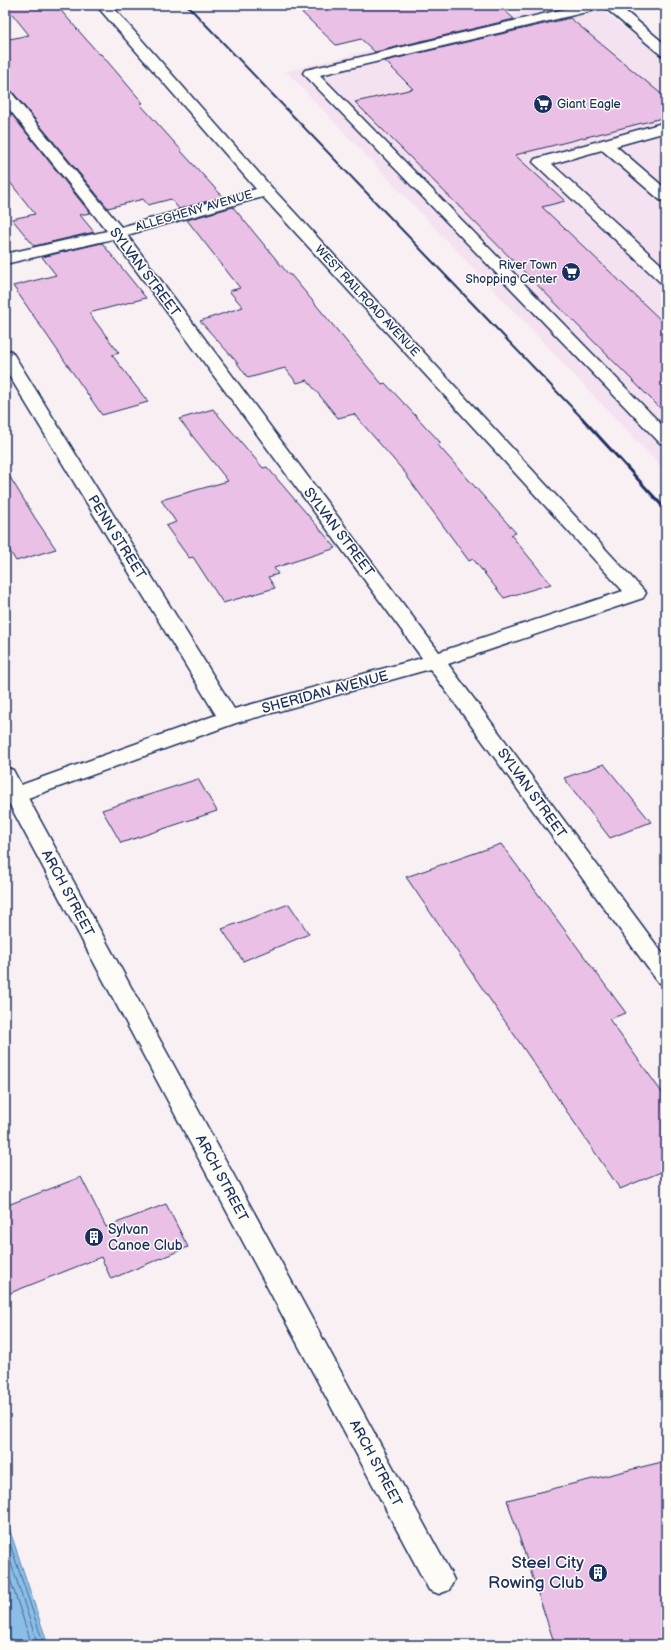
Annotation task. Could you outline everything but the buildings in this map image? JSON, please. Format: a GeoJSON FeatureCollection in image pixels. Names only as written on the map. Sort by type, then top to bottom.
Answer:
{"type":"FeatureCollection","features":[{"type":"Feature","properties":{"kind":"street","name":"WEST RAILROAD AVENUE"},"geometry":{"type":"LineString","coordinates":[[103,5],[266,191],[636,592]]}},
{"type":"Feature","properties":{"kind":"street"},"geometry":{"type":"LineString","coordinates":[[590,5],[586,8],[310,73],[666,439]]}},
{"type":"Feature","properties":{"kind":"street"},"geometry":{"type":"LineString","coordinates":[[610,5],[666,52]]}},
{"type":"Feature","properties":{"kind":"street","name":"SYLVAN STREET"},"geometry":{"type":"LineString","coordinates":[[5,94],[117,234],[435,661],[666,976]]}},
{"type":"Feature","properties":{"kind":"street"},"geometry":{"type":"LineString","coordinates":[[666,127],[541,162],[666,278]]}},
{"type":"Feature","properties":{"kind":"street"},"geometry":{"type":"LineString","coordinates":[[605,144],[666,197]]}},
{"type":"Feature","properties":{"kind":"street","name":"ALLEGHENY AVENUE"},"geometry":{"type":"LineString","coordinates":[[5,259],[117,234],[266,191]]}},
{"type":"Feature","properties":{"kind":"street","name":"PENN STREET"},"geometry":{"type":"LineString","coordinates":[[5,355],[230,718]]}},
{"type":"Feature","properties":{"kind":"street","name":"SHERIDAN AVENUE"},"geometry":{"type":"LineString","coordinates":[[10,785],[230,718],[435,661],[636,592]]}},
{"type":"Feature","properties":{"kind":"street","name":"ARCH STREET"},"geometry":{"type":"LineString","coordinates":[[10,785],[439,1580]]}},
{"type":"Feature","properties":{"kind":"shaded area","name":"River Town Shopping Center"},"geometry":{"type":"Polygon","coordinates":[[[553,5],[591,5],[602,10],[652,49],[666,48],[666,472],[286,71],[553,5]]]}},
{"type":"Feature","properties":{"kind":"water"},"geometry":{"type":"Polygon","coordinates":[[[5,1516],[48,1645],[5,1645],[5,1516]]]}},
{"type":"Feature","properties":{"kind":"railway"},"geometry":{"type":"LineString","coordinates":[[187,5],[582,418]]}},
{"type":"Feature","properties":{"kind":"railway"},"geometry":{"type":"LineString","coordinates":[[581,417],[666,510]]}},
{"type":"Feature","properties":{"kind":"place","name":"Giant Eagle"},"geometry":{"type":"Point","coordinates":[543,104]}},
{"type":"Feature","properties":{"kind":"place","name":"River Town Shopping Center"},"geometry":{"type":"Point","coordinates":[571,272]}},
{"type":"Feature","properties":{"kind":"place","name":"Sylvan Canoe Club"},"geometry":{"type":"Point","coordinates":[94,1237]}},
{"type":"Feature","properties":{"kind":"place","name":"Steel City Rowing Club"},"geometry":{"type":"Point","coordinates":[598,1573]}}]}
